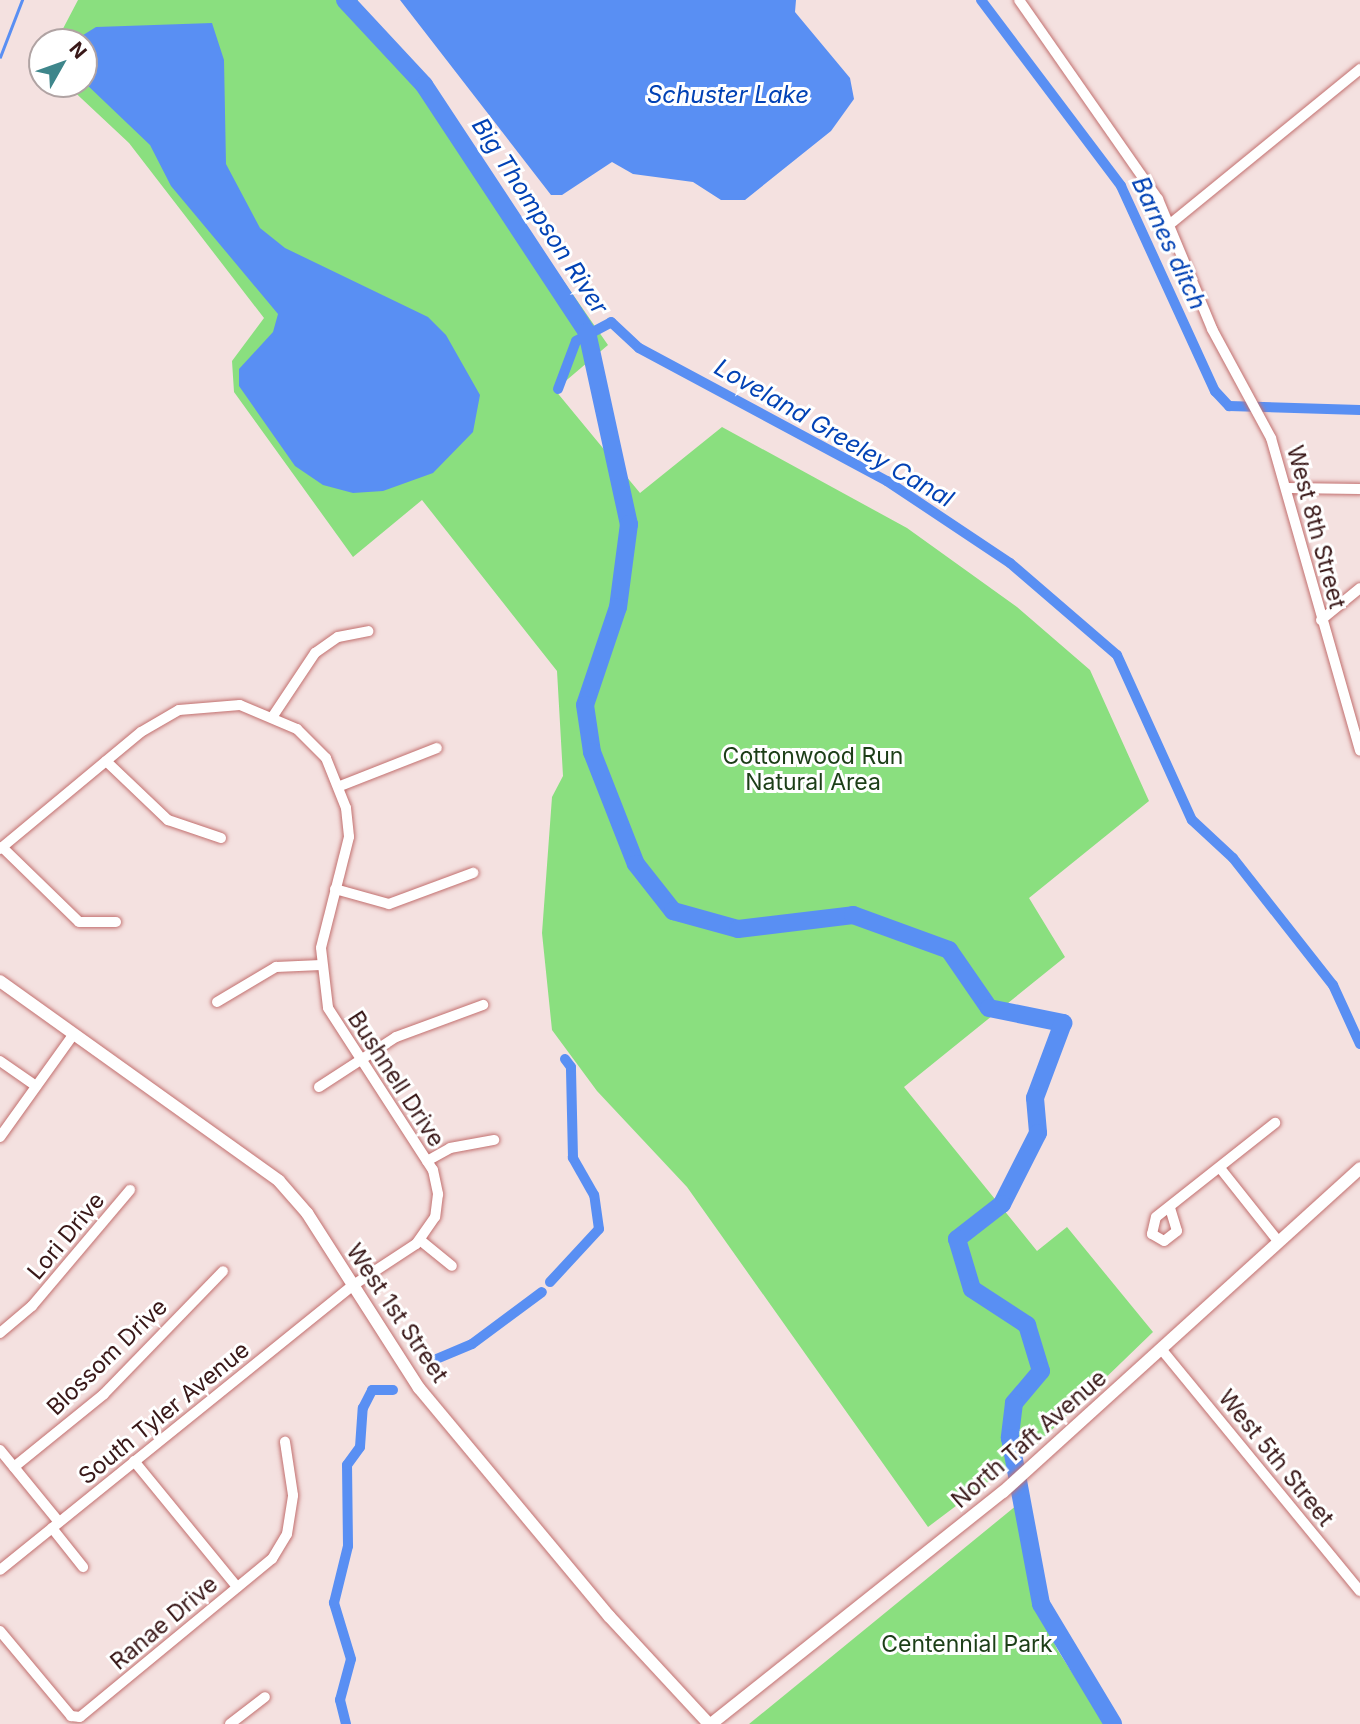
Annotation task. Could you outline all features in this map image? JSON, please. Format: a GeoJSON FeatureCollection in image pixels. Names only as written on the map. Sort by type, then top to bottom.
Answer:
{"type":"FeatureCollection","features":[{"type":"Feature","properties":{"kind":"main road","name":"West 1st Street"},"geometry":{"type":"LineString","coordinates":[[0,981],[279,1181],[307,1213],[419,1388],[608,1616],[710,1724]]}},
{"type":"Feature","properties":{"kind":"main road","name":"North Taft Avenue"},"geometry":{"type":"LineString","coordinates":[[710,1724],[1003,1492],[1360,1168]]}},
{"type":"Feature","properties":{"kind":"street","name":"West 8th Street"},"geometry":{"type":"LineString","coordinates":[[1019,0],[1129,150],[1169,225],[1263,424],[1287,488],[1321,620],[1360,751]]}},
{"type":"Feature","properties":{"kind":"street"},"geometry":{"type":"LineString","coordinates":[[1169,225],[1360,69]]}},
{"type":"Feature","properties":{"kind":"street"},"geometry":{"type":"LineString","coordinates":[[1287,488],[1360,489]]}},
{"type":"Feature","properties":{"kind":"street"},"geometry":{"type":"LineString","coordinates":[[1321,620],[1360,588]]}},
{"type":"Feature","properties":{"kind":"street"},"geometry":{"type":"LineString","coordinates":[[273,716],[315,653],[338,637],[368,631]]}},
{"type":"Feature","properties":{"kind":"street","name":"Bushnell Drive"},"geometry":{"type":"LineString","coordinates":[[1,848],[106,761],[179,710],[225,704],[273,716],[307,738],[340,786],[349,837],[335,890],[321,965],[328,1008],[359,1062],[427,1161],[438,1202],[420,1240]]}},
{"type":"Feature","properties":{"kind":"street"},"geometry":{"type":"LineString","coordinates":[[340,786],[437,748]]}},
{"type":"Feature","properties":{"kind":"street"},"geometry":{"type":"LineString","coordinates":[[106,761],[158,813],[221,838]]}},
{"type":"Feature","properties":{"kind":"street"},"geometry":{"type":"LineString","coordinates":[[1,848],[79,922],[116,922]]}},
{"type":"Feature","properties":{"kind":"street"},"geometry":{"type":"LineString","coordinates":[[335,890],[389,904],[474,873]]}},
{"type":"Feature","properties":{"kind":"street"},"geometry":{"type":"LineString","coordinates":[[217,1002],[276,967],[321,965]]}},
{"type":"Feature","properties":{"kind":"street"},"geometry":{"type":"LineString","coordinates":[[319,1087],[396,1037],[483,1005]]}},
{"type":"Feature","properties":{"kind":"street"},"geometry":{"type":"LineString","coordinates":[[0,1136],[73,1035]]}},
{"type":"Feature","properties":{"kind":"street"},"geometry":{"type":"LineString","coordinates":[[0,1061],[36,1086]]}},
{"type":"Feature","properties":{"kind":"street"},"geometry":{"type":"LineString","coordinates":[[1170,1208],[1275,1123]]}},
{"type":"Feature","properties":{"kind":"street"},"geometry":{"type":"LineString","coordinates":[[427,1161],[450,1148],[494,1140]]}},
{"type":"Feature","properties":{"kind":"street"},"geometry":{"type":"LineString","coordinates":[[1220,1168],[1278,1241]]}},
{"type":"Feature","properties":{"kind":"street","name":"Lori Drive"},"geometry":{"type":"LineString","coordinates":[[0,1334],[32,1306],[130,1190]]}},
{"type":"Feature","properties":{"kind":"street"},"geometry":{"type":"LineString","coordinates":[[352,1286],[420,1240],[452,1266]]}},
{"type":"Feature","properties":{"kind":"street","name":"Blossom Drive"},"geometry":{"type":"LineString","coordinates":[[14,1467],[104,1394],[223,1271]]}},
{"type":"Feature","properties":{"kind":"street","name":"South Tyler Avenue"},"geometry":{"type":"LineString","coordinates":[[0,1570],[352,1286]]}},
{"type":"Feature","properties":{"kind":"street","name":"West 5th Street"},"geometry":{"type":"LineString","coordinates":[[1162,1350],[1360,1591]]}},
{"type":"Feature","properties":{"kind":"street","name":"Ranae Drive"},"geometry":{"type":"LineString","coordinates":[[0,1630],[76,1719],[271,1559],[287,1534],[293,1495],[285,1442]]}},
{"type":"Feature","properties":{"kind":"street"},"geometry":{"type":"LineString","coordinates":[[0,1450],[83,1567]]}},
{"type":"Feature","properties":{"kind":"street"},"geometry":{"type":"LineString","coordinates":[[134,1461],[237,1587]]}},
{"type":"Feature","properties":{"kind":"street"},"geometry":{"type":"LineString","coordinates":[[230,1724],[265,1697]]}},
{"type":"Feature","properties":{"kind":"green space","name":"Cottonwood Run Natural Area"},"geometry":{"type":"Polygon","coordinates":[[[78,0],[358,0],[356,12],[423,79],[608,345],[555,390],[640,493],[722,427],[907,528],[1017,607],[1090,670],[1149,801],[1029,898],[1065,957],[904,1087],[1037,1251],[1067,1227],[1153,1332],[1033,1448],[928,1527],[687,1187],[597,1091],[552,1030],[542,933],[552,797],[563,776],[557,671],[422,500],[353,557],[234,392],[232,361],[264,318],[129,143],[81,98],[98,98],[98,28],[63,28],[78,0]]]}},
{"type":"Feature","properties":{"kind":"green space","name":"Centennial Park"},"geometry":{"type":"Polygon","coordinates":[[[1017,1505],[1033,1597],[1057,1649],[1105,1724],[749,1724],[1017,1505]]]}},
{"type":"Feature","properties":{"kind":"water","name":"Schuster Lake"},"geometry":{"type":"Polygon","coordinates":[[[400,0],[796,0],[795,12],[850,78],[854,99],[831,131],[745,200],[721,200],[693,182],[633,174],[612,162],[562,195],[551,195],[400,0]]]}},
{"type":"Feature","properties":{"kind":"water"},"geometry":{"type":"Polygon","coordinates":[[[212,23],[224,60],[226,164],[260,228],[285,248],[428,317],[446,335],[480,395],[473,432],[433,473],[383,491],[353,493],[323,485],[295,466],[239,386],[239,369],[273,332],[278,314],[171,186],[150,145],[98,95],[96,27],[212,23]]]}},
{"type":"Feature","properties":{"kind":"waterway"},"geometry":{"type":"LineString","coordinates":[[0,57],[22,0]]}},
{"type":"Feature","properties":{"kind":"waterway","name":"Big Thompson River"},"geometry":{"type":"LineString","coordinates":[[345,0],[424,85],[587,332],[629,524],[618,607],[585,705],[592,752],[636,864],[673,911],[738,929],[853,915],[949,950],[989,1008],[1063,1023],[1035,1098],[1038,1133],[1002,1204],[957,1239],[972,1289],[1027,1325],[1041,1371],[1014,1403],[1010,1438],[1041,1604],[1113,1724]]}},
{"type":"Feature","properties":{"kind":"waterway","name":"Barnes ditch"},"geometry":{"type":"LineString","coordinates":[[981,0],[1121,186],[1215,391],[1229,406],[1360,410]]}},
{"type":"Feature","properties":{"kind":"waterway","name":"Loveland Greeley Canal"},"geometry":{"type":"LineString","coordinates":[[558,389],[576,341],[611,322],[639,348],[887,481],[1010,563],[1117,655],[1192,820],[1233,858],[1333,985],[1360,1044]]}},
{"type":"Feature","properties":{"kind":"waterway"},"geometry":{"type":"LineString","coordinates":[[550,1282],[599,1229],[594,1195],[573,1158],[571,1067],[565,1059]]}},
{"type":"Feature","properties":{"kind":"waterway"},"geometry":{"type":"LineString","coordinates":[[434,1360],[472,1344],[542,1292]]}},
{"type":"Feature","properties":{"kind":"waterway"},"geometry":{"type":"LineString","coordinates":[[346,1724],[340,1700],[351,1659],[334,1603],[348,1546],[347,1465],[360,1447],[363,1408],[372,1390],[393,1390]]}}]}
